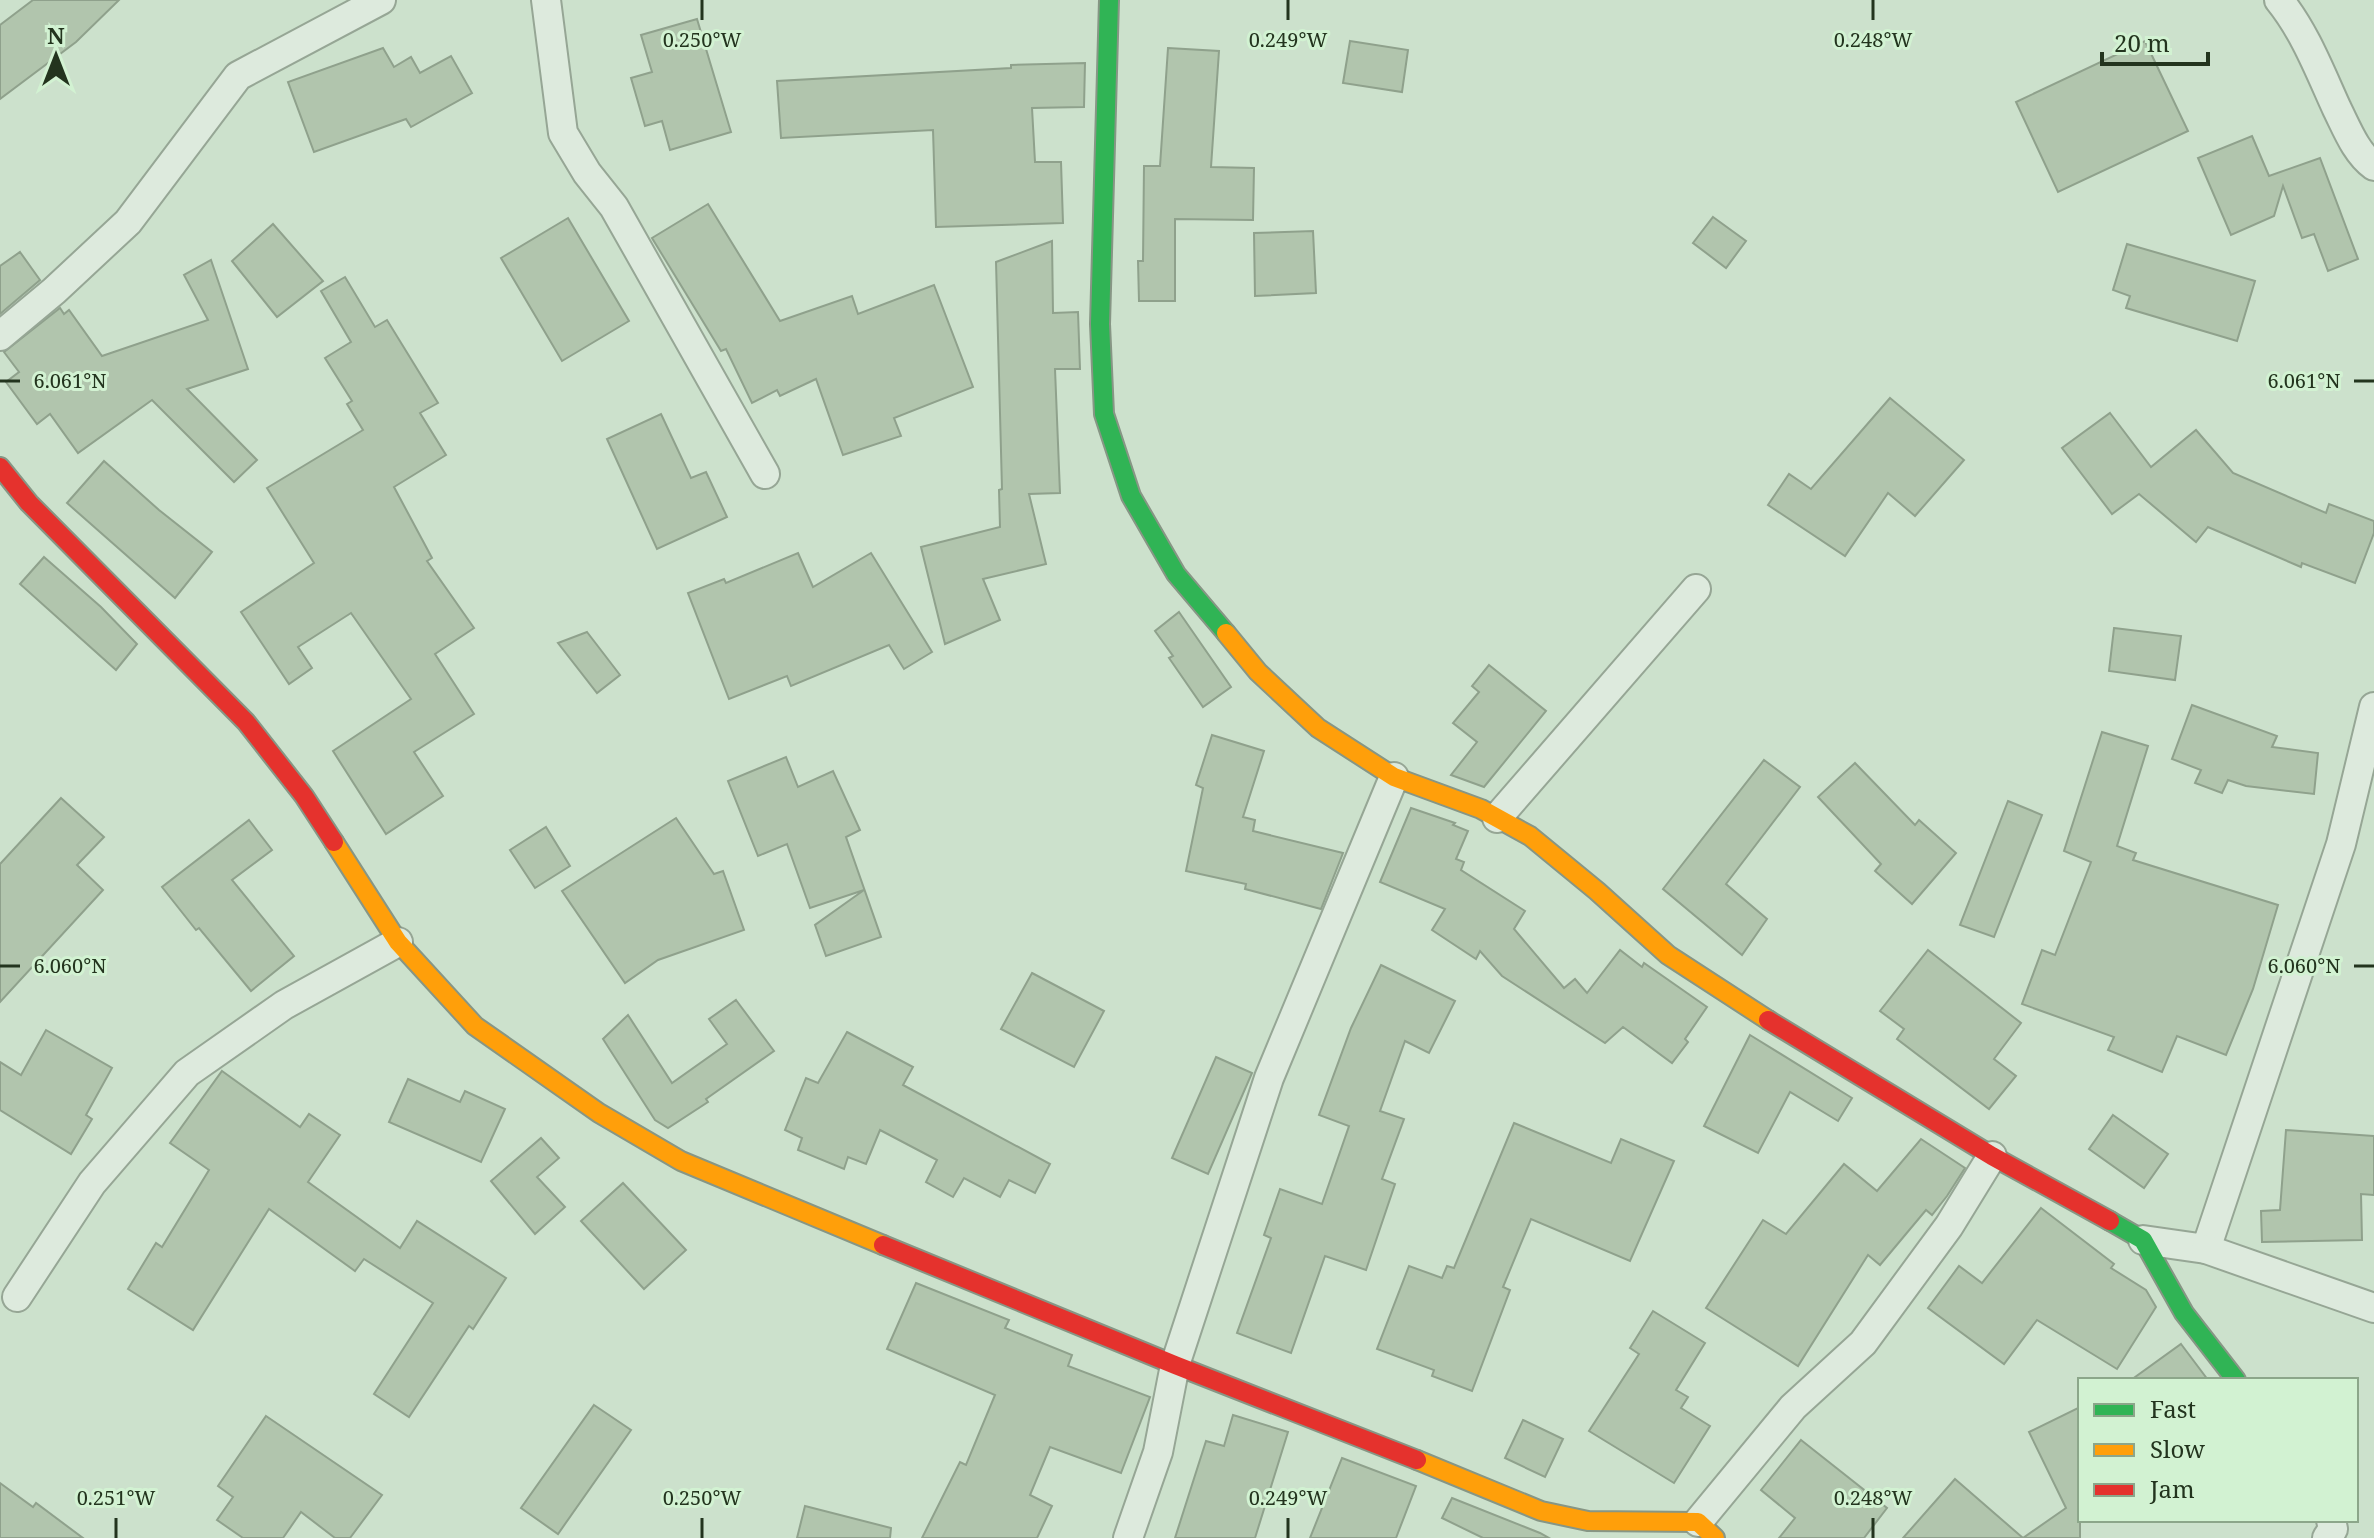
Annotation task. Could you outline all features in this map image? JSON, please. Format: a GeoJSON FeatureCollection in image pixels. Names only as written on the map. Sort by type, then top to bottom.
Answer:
{"type":"FeatureCollection","features":[{"type":"Feature","properties":{"kind":"street"},"geometry":{"type":"LineString","coordinates":[[0,336],[128,222],[238,76],[341,12],[381,0]]}},
{"type":"Feature","properties":{"kind":"street"},"geometry":{"type":"LineString","coordinates":[[546,0],[563,133],[587,173],[614,207],[765,474]]}},
{"type":"Feature","properties":{"kind":"street"},"geometry":{"type":"LineString","coordinates":[[1109,0],[1100,324],[1104,414],[1131,496],[1176,574],[1258,672],[1318,728],[1394,777],[1481,809],[1530,836],[1668,955],[1813,1049],[1992,1156],[2143,1240],[2206,1249],[2374,1308]]}},
{"type":"Feature","properties":{"kind":"street"},"geometry":{"type":"LineString","coordinates":[[2279,0],[2294,19],[2348,131],[2366,161],[2374,166]]}},
{"type":"Feature","properties":{"kind":"street"},"geometry":{"type":"LineString","coordinates":[[0,467],[29,503],[246,722],[304,796],[398,942],[475,1026],[599,1113],[681,1161],[1175,1365],[1312,1417],[1541,1511],[1588,1521],[1706,1530],[1793,1407],[1863,1343],[1949,1226],[1992,1156]]}},
{"type":"Feature","properties":{"kind":"street"},"geometry":{"type":"LineString","coordinates":[[1497,818],[1696,589]]}},
{"type":"Feature","properties":{"kind":"street"},"geometry":{"type":"LineString","coordinates":[[2206,1249],[2341,844],[2374,707]]}},
{"type":"Feature","properties":{"kind":"street"},"geometry":{"type":"LineString","coordinates":[[1128,1538],[1158,1452],[1175,1365],[1269,1078],[1394,777]]}},
{"type":"Feature","properties":{"kind":"street"},"geometry":{"type":"LineString","coordinates":[[17,1297],[92,1183],[187,1073],[284,1005],[398,942]]}},
{"type":"Feature","properties":{"kind":"street"},"geometry":{"type":"LineString","coordinates":[[2143,1240],[2184,1313],[2234,1378]]}},
{"type":"Feature","properties":{"kind":"building"},"geometry":{"type":"Polygon","coordinates":[[[33,0],[119,0],[76,42],[0,99],[0,25],[33,0]]]}},
{"type":"Feature","properties":{"kind":"building"},"geometry":{"type":"Polygon","coordinates":[[[697,19],[731,132],[670,150],[662,121],[645,126],[631,78],[652,72],[641,35],[697,19]]]}},
{"type":"Feature","properties":{"kind":"building"},"geometry":{"type":"Polygon","coordinates":[[[1350,41],[1408,50],[1402,92],[1343,83],[1350,41]]]}},
{"type":"Feature","properties":{"kind":"building"},"geometry":{"type":"Polygon","coordinates":[[[2145,41],[2188,131],[2058,192],[2016,102],[2145,41]]]}},
{"type":"Feature","properties":{"kind":"building"},"geometry":{"type":"Polygon","coordinates":[[[383,48],[394,67],[411,57],[420,73],[451,56],[472,93],[411,127],[406,119],[314,152],[288,82],[383,48]]]}},
{"type":"Feature","properties":{"kind":"building"},"geometry":{"type":"Polygon","coordinates":[[[1168,48],[1219,51],[1211,167],[1254,168],[1253,220],[1175,219],[1175,301],[1139,301],[1138,261],[1143,261],[1144,166],[1160,166],[1168,48]]]}},
{"type":"Feature","properties":{"kind":"building"},"geometry":{"type":"Polygon","coordinates":[[[1085,63],[1084,107],[1032,108],[1035,162],[1061,162],[1063,223],[936,227],[933,130],[781,138],[777,81],[1085,63]]]}},
{"type":"Feature","properties":{"kind":"building"},"geometry":{"type":"Polygon","coordinates":[[[2252,136],[2269,176],[2320,158],[2358,259],[2328,271],[2314,234],[2302,238],[2283,186],[2274,216],[2231,235],[2198,158],[2252,136]]]}},
{"type":"Feature","properties":{"kind":"building"},"geometry":{"type":"Polygon","coordinates":[[[708,204],[780,321],[852,296],[858,314],[934,285],[973,387],[894,418],[901,436],[843,455],[816,379],[780,396],[777,390],[752,403],[726,349],[721,351],[652,238],[708,204]]]}},
{"type":"Feature","properties":{"kind":"building"},"geometry":{"type":"Polygon","coordinates":[[[1713,217],[1746,241],[1726,268],[1693,243],[1713,217]]]}},
{"type":"Feature","properties":{"kind":"building"},"geometry":{"type":"Polygon","coordinates":[[[568,218],[629,321],[562,361],[501,258],[568,218]]]}},
{"type":"Feature","properties":{"kind":"building"},"geometry":{"type":"Polygon","coordinates":[[[273,224],[323,281],[277,317],[232,261],[273,224]]]}},
{"type":"Feature","properties":{"kind":"building"},"geometry":{"type":"Polygon","coordinates":[[[1313,231],[1316,293],[1255,296],[1254,233],[1313,231]]]}},
{"type":"Feature","properties":{"kind":"building"},"geometry":{"type":"Polygon","coordinates":[[[1052,241],[1053,313],[1078,312],[1080,369],[1055,369],[1060,493],[1029,494],[1046,564],[983,579],[1000,620],[945,644],[921,547],[1000,527],[999,490],[1002,489],[996,262],[1052,241]]]}},
{"type":"Feature","properties":{"kind":"building"},"geometry":{"type":"Polygon","coordinates":[[[2127,244],[2255,281],[2237,341],[2126,308],[2130,296],[2113,290],[2127,244]]]}},
{"type":"Feature","properties":{"kind":"building"},"geometry":{"type":"Polygon","coordinates":[[[20,252],[40,280],[0,314],[0,266],[20,252]]]}},
{"type":"Feature","properties":{"kind":"building"},"geometry":{"type":"Polygon","coordinates":[[[211,260],[248,369],[187,389],[257,460],[234,482],[152,400],[78,453],[50,414],[37,424],[6,382],[19,372],[4,352],[60,308],[64,314],[69,310],[102,356],[208,320],[184,275],[211,260]]]}},
{"type":"Feature","properties":{"kind":"building"},"geometry":{"type":"Polygon","coordinates":[[[345,277],[375,327],[387,320],[438,403],[420,413],[446,455],[394,487],[432,558],[427,561],[474,628],[435,654],[474,714],[414,752],[443,796],[386,834],[333,751],[411,699],[351,613],[298,647],[312,668],[289,684],[241,612],[314,563],[267,488],[363,430],[347,404],[352,401],[325,358],[351,342],[321,291],[345,277]]]}},
{"type":"Feature","properties":{"kind":"building"},"geometry":{"type":"Polygon","coordinates":[[[1890,398],[1964,460],[1915,516],[1888,493],[1845,556],[1768,505],[1789,474],[1811,489],[1890,398]]]}},
{"type":"Feature","properties":{"kind":"building"},"geometry":{"type":"Polygon","coordinates":[[[2110,413],[2151,467],[2196,430],[2233,473],[2326,513],[2329,504],[2374,521],[2374,533],[2355,583],[2302,563],[2301,567],[2208,527],[2196,542],[2139,494],[2112,514],[2062,448],[2110,413]]]}},
{"type":"Feature","properties":{"kind":"building"},"geometry":{"type":"Polygon","coordinates":[[[661,414],[691,478],[706,472],[727,517],[657,549],[607,439],[661,414]]]}},
{"type":"Feature","properties":{"kind":"building"},"geometry":{"type":"Polygon","coordinates":[[[104,461],[212,552],[175,598],[67,503],[104,461]]]}},
{"type":"Feature","properties":{"kind":"building"},"geometry":{"type":"Polygon","coordinates":[[[798,553],[813,587],[871,553],[932,652],[904,669],[889,645],[791,686],[787,676],[729,699],[688,593],[724,579],[726,583],[798,553]]]}},
{"type":"Feature","properties":{"kind":"building"},"geometry":{"type":"Polygon","coordinates":[[[44,557],[101,607],[137,644],[116,670],[20,584],[44,557]]]}},
{"type":"Feature","properties":{"kind":"building"},"geometry":{"type":"Polygon","coordinates":[[[1179,612],[1231,687],[1203,707],[1169,658],[1173,656],[1155,631],[1179,612]]]}},
{"type":"Feature","properties":{"kind":"building"},"geometry":{"type":"Polygon","coordinates":[[[2114,628],[2181,636],[2175,680],[2109,671],[2114,628]]]}},
{"type":"Feature","properties":{"kind":"building"},"geometry":{"type":"Polygon","coordinates":[[[587,632],[620,675],[597,693],[558,643],[587,632]]]}},
{"type":"Feature","properties":{"kind":"building"},"geometry":{"type":"Polygon","coordinates":[[[1489,665],[1546,711],[1484,787],[1451,775],[1477,742],[1453,723],[1479,692],[1472,686],[1489,665]]]}},
{"type":"Feature","properties":{"kind":"building"},"geometry":{"type":"Polygon","coordinates":[[[2192,705],[2277,736],[2272,747],[2318,753],[2314,794],[2246,786],[2228,780],[2222,793],[2195,783],[2201,770],[2172,759],[2192,705]]]}},
{"type":"Feature","properties":{"kind":"building"},"geometry":{"type":"Polygon","coordinates":[[[2102,732],[2148,746],[2117,846],[2136,853],[2133,860],[2278,905],[2253,989],[2226,1055],[2177,1036],[2162,1072],[2108,1050],[2114,1037],[2022,1004],[2042,950],[2055,955],[2091,862],[2064,851],[2102,732]]]}},
{"type":"Feature","properties":{"kind":"building"},"geometry":{"type":"Polygon","coordinates":[[[1212,735],[1264,751],[1243,817],[1255,820],[1253,831],[1343,853],[1321,909],[1245,889],[1246,884],[1186,871],[1203,788],[1196,785],[1212,735]]]}},
{"type":"Feature","properties":{"kind":"building"},"geometry":{"type":"Polygon","coordinates":[[[786,757],[798,787],[833,771],[860,830],[846,837],[881,937],[826,956],[815,925],[864,890],[810,908],[787,844],[758,856],[728,781],[786,757]]]}},
{"type":"Feature","properties":{"kind":"building"},"geometry":{"type":"Polygon","coordinates":[[[1764,760],[1800,787],[1726,884],[1767,919],[1742,955],[1663,889],[1764,760]]]}},
{"type":"Feature","properties":{"kind":"building"},"geometry":{"type":"Polygon","coordinates":[[[1855,763],[1915,825],[1919,820],[1956,853],[1912,904],[1875,871],[1881,864],[1818,797],[1855,763]]]}},
{"type":"Feature","properties":{"kind":"building"},"geometry":{"type":"Polygon","coordinates":[[[61,798],[104,837],[77,865],[103,890],[0,1002],[0,864],[61,798]]]}},
{"type":"Feature","properties":{"kind":"building"},"geometry":{"type":"Polygon","coordinates":[[[2008,801],[2042,815],[1994,937],[1960,925],[2008,801]]]}},
{"type":"Feature","properties":{"kind":"building"},"geometry":{"type":"Polygon","coordinates":[[[1411,808],[1455,823],[1453,825],[1468,831],[1456,859],[1464,862],[1461,870],[1525,911],[1514,929],[1564,988],[1575,979],[1587,993],[1620,950],[1707,1007],[1685,1039],[1688,1042],[1672,1063],[1623,1027],[1605,1043],[1502,976],[1480,951],[1476,959],[1432,930],[1445,909],[1380,882],[1411,808]]]}},
{"type":"Feature","properties":{"kind":"building"},"geometry":{"type":"Polygon","coordinates":[[[676,818],[714,874],[723,871],[744,930],[658,960],[625,983],[562,891],[676,818]]]}},
{"type":"Feature","properties":{"kind":"building"},"geometry":{"type":"Polygon","coordinates":[[[249,820],[272,850],[232,880],[294,956],[251,991],[162,887],[249,820]]]}},
{"type":"Feature","properties":{"kind":"building"},"geometry":{"type":"Polygon","coordinates":[[[546,827],[570,866],[535,888],[510,850],[546,827]]]}},
{"type":"Feature","properties":{"kind":"building"},"geometry":{"type":"Polygon","coordinates":[[[1928,950],[2021,1023],[1994,1059],[2016,1076],[1989,1109],[1897,1039],[1904,1029],[1880,1011],[1928,950]]]}},
{"type":"Feature","properties":{"kind":"building"},"geometry":{"type":"Polygon","coordinates":[[[1381,965],[1455,1001],[1429,1053],[1405,1041],[1380,1111],[1404,1119],[1382,1179],[1395,1184],[1366,1270],[1325,1256],[1291,1353],[1237,1333],[1271,1238],[1264,1235],[1280,1189],[1322,1204],[1349,1126],[1319,1115],[1351,1028],[1381,965]]]}},
{"type":"Feature","properties":{"kind":"building"},"geometry":{"type":"Polygon","coordinates":[[[1032,973],[1104,1011],[1074,1067],[1001,1029],[1032,973]]]}},
{"type":"Feature","properties":{"kind":"building"},"geometry":{"type":"Polygon","coordinates":[[[736,1000],[774,1051],[706,1099],[708,1102],[668,1128],[655,1120],[603,1039],[628,1015],[672,1083],[727,1044],[709,1019],[736,1000]]]}},
{"type":"Feature","properties":{"kind":"building"},"geometry":{"type":"Polygon","coordinates":[[[46,1030],[112,1068],[86,1115],[92,1119],[71,1154],[0,1110],[0,1062],[21,1075],[46,1030]]]}},
{"type":"Feature","properties":{"kind":"building"},"geometry":{"type":"Polygon","coordinates":[[[847,1032],[913,1067],[903,1085],[1050,1164],[1035,1193],[1009,1180],[1000,1197],[964,1178],[953,1197],[926,1182],[937,1160],[880,1130],[866,1164],[848,1157],[844,1169],[798,1150],[802,1138],[785,1130],[806,1078],[818,1083],[847,1032]]]}},
{"type":"Feature","properties":{"kind":"building"},"geometry":{"type":"Polygon","coordinates":[[[1750,1035],[1852,1098],[1838,1121],[1790,1092],[1758,1153],[1704,1126],[1750,1035]]]}},
{"type":"Feature","properties":{"kind":"building"},"geometry":{"type":"Polygon","coordinates":[[[1216,1057],[1252,1073],[1208,1174],[1172,1158],[1216,1057]]]}},
{"type":"Feature","properties":{"kind":"building"},"geometry":{"type":"Polygon","coordinates":[[[222,1071],[300,1127],[309,1114],[340,1135],[308,1182],[400,1248],[417,1221],[506,1278],[473,1329],[469,1326],[409,1417],[374,1394],[433,1303],[364,1259],[355,1271],[269,1209],[193,1330],[128,1289],[156,1243],[162,1247],[209,1170],[170,1143],[222,1071]]]}},
{"type":"Feature","properties":{"kind":"building"},"geometry":{"type":"Polygon","coordinates":[[[408,1079],[460,1102],[465,1091],[505,1109],[481,1162],[389,1122],[408,1079]]]}},
{"type":"Feature","properties":{"kind":"building"},"geometry":{"type":"Polygon","coordinates":[[[2113,1115],[2168,1154],[2144,1188],[2089,1149],[2113,1115]]]}},
{"type":"Feature","properties":{"kind":"building"},"geometry":{"type":"Polygon","coordinates":[[[1514,1123],[1611,1163],[1621,1139],[1674,1161],[1630,1261],[1531,1219],[1503,1287],[1510,1290],[1472,1391],[1432,1376],[1434,1370],[1377,1349],[1409,1266],[1442,1278],[1447,1266],[1454,1268],[1514,1123]]]}},
{"type":"Feature","properties":{"kind":"building"},"geometry":{"type":"Polygon","coordinates":[[[2286,1130],[2374,1136],[2374,1195],[2361,1194],[2362,1240],[2262,1242],[2261,1211],[2280,1210],[2286,1130]]]}},
{"type":"Feature","properties":{"kind":"building"},"geometry":{"type":"Polygon","coordinates":[[[541,1138],[559,1158],[537,1177],[565,1207],[535,1234],[491,1181],[541,1138]]]}},
{"type":"Feature","properties":{"kind":"building"},"geometry":{"type":"Polygon","coordinates":[[[1921,1139],[1965,1168],[1932,1215],[1926,1210],[1880,1265],[1868,1255],[1798,1366],[1706,1308],[1763,1220],[1786,1234],[1844,1164],[1877,1191],[1921,1139]]]}},
{"type":"Feature","properties":{"kind":"building"},"geometry":{"type":"Polygon","coordinates":[[[623,1183],[686,1250],[644,1289],[581,1221],[623,1183]]]}},
{"type":"Feature","properties":{"kind":"building"},"geometry":{"type":"Polygon","coordinates":[[[2041,1208],[2114,1264],[2111,1268],[2146,1290],[2156,1307],[2117,1369],[2037,1320],[2004,1364],[1928,1308],[1959,1266],[1982,1283],[2041,1208]]]}},
{"type":"Feature","properties":{"kind":"building"},"geometry":{"type":"Polygon","coordinates":[[[916,1283],[1009,1320],[1005,1328],[1072,1355],[1068,1366],[1150,1397],[1121,1473],[1050,1447],[1030,1495],[1052,1506],[1037,1538],[922,1538],[960,1462],[966,1465],[995,1395],[887,1349],[916,1283]]]}},
{"type":"Feature","properties":{"kind":"building"},"geometry":{"type":"Polygon","coordinates":[[[1653,1311],[1705,1343],[1676,1390],[1688,1397],[1681,1408],[1710,1426],[1674,1483],[1589,1431],[1639,1354],[1630,1348],[1653,1311]]]}},
{"type":"Feature","properties":{"kind":"building"},"geometry":{"type":"Polygon","coordinates":[[[2181,1344],[2206,1378],[2134,1378],[2181,1344]]]}},
{"type":"Feature","properties":{"kind":"building"},"geometry":{"type":"Polygon","coordinates":[[[594,1405],[631,1430],[558,1534],[521,1508],[594,1405]]]}},
{"type":"Feature","properties":{"kind":"building"},"geometry":{"type":"Polygon","coordinates":[[[2078,1408],[2080,1538],[2023,1538],[2066,1508],[2029,1432],[2078,1408]]]}},
{"type":"Feature","properties":{"kind":"building"},"geometry":{"type":"Polygon","coordinates":[[[1233,1415],[1288,1432],[1255,1538],[1175,1538],[1206,1441],[1224,1446],[1233,1415]]]}},
{"type":"Feature","properties":{"kind":"building"},"geometry":{"type":"Polygon","coordinates":[[[266,1416],[382,1495],[350,1538],[335,1538],[301,1512],[283,1538],[243,1538],[217,1520],[233,1497],[218,1486],[266,1416]]]}},
{"type":"Feature","properties":{"kind":"building"},"geometry":{"type":"Polygon","coordinates":[[[1523,1420],[1563,1439],[1545,1477],[1505,1458],[1523,1420]]]}},
{"type":"Feature","properties":{"kind":"building"},"geometry":{"type":"Polygon","coordinates":[[[1801,1440],[1887,1508],[1864,1538],[1779,1538],[1795,1518],[1761,1490],[1801,1440]]]}},
{"type":"Feature","properties":{"kind":"building"},"geometry":{"type":"Polygon","coordinates":[[[1342,1458],[1416,1486],[1396,1538],[1310,1538],[1342,1458]]]}},
{"type":"Feature","properties":{"kind":"building"},"geometry":{"type":"Polygon","coordinates":[[[1955,1479],[2023,1538],[1903,1538],[1955,1479]]]}},
{"type":"Feature","properties":{"kind":"building"},"geometry":{"type":"Polygon","coordinates":[[[0,1483],[33,1507],[36,1503],[83,1538],[0,1538],[0,1483]]]}},
{"type":"Feature","properties":{"kind":"building"},"geometry":{"type":"Polygon","coordinates":[[[1452,1498],[1549,1538],[1483,1538],[1442,1518],[1452,1498]]]}},
{"type":"Feature","properties":{"kind":"building"},"geometry":{"type":"Polygon","coordinates":[[[805,1506],[891,1528],[890,1538],[797,1538],[805,1506]]]}},
{"type":"Feature","properties":{"kind":"traffic: fast"},"geometry":{"type":"LineString","coordinates":[[1109,0],[1100,324],[1104,414],[1131,496],[1176,574],[1226,633]]}},
{"type":"Feature","properties":{"kind":"traffic: fast"},"geometry":{"type":"LineString","coordinates":[[2110,1221],[2143,1240],[2184,1313],[2234,1378]]}},
{"type":"Feature","properties":{"kind":"traffic: slow"},"geometry":{"type":"LineString","coordinates":[[1226,633],[1258,672],[1318,728],[1394,777],[1481,809],[1530,836],[1668,955],[1768,1020]]}},
{"type":"Feature","properties":{"kind":"traffic: slow"},"geometry":{"type":"LineString","coordinates":[[334,842],[398,942],[475,1026],[599,1113],[681,1161],[883,1245]]}},
{"type":"Feature","properties":{"kind":"traffic: slow"},"geometry":{"type":"LineString","coordinates":[[1417,1460],[1541,1511],[1588,1521],[1698,1522],[1715,1538]]}},
{"type":"Feature","properties":{"kind":"traffic: jam"},"geometry":{"type":"LineString","coordinates":[[0,467],[29,503],[246,722],[304,796],[334,842]]}},
{"type":"Feature","properties":{"kind":"traffic: jam"},"geometry":{"type":"LineString","coordinates":[[1768,1020],[1992,1156],[2110,1221]]}},
{"type":"Feature","properties":{"kind":"traffic: jam"},"geometry":{"type":"LineString","coordinates":[[883,1245],[1417,1460]]}}]}
